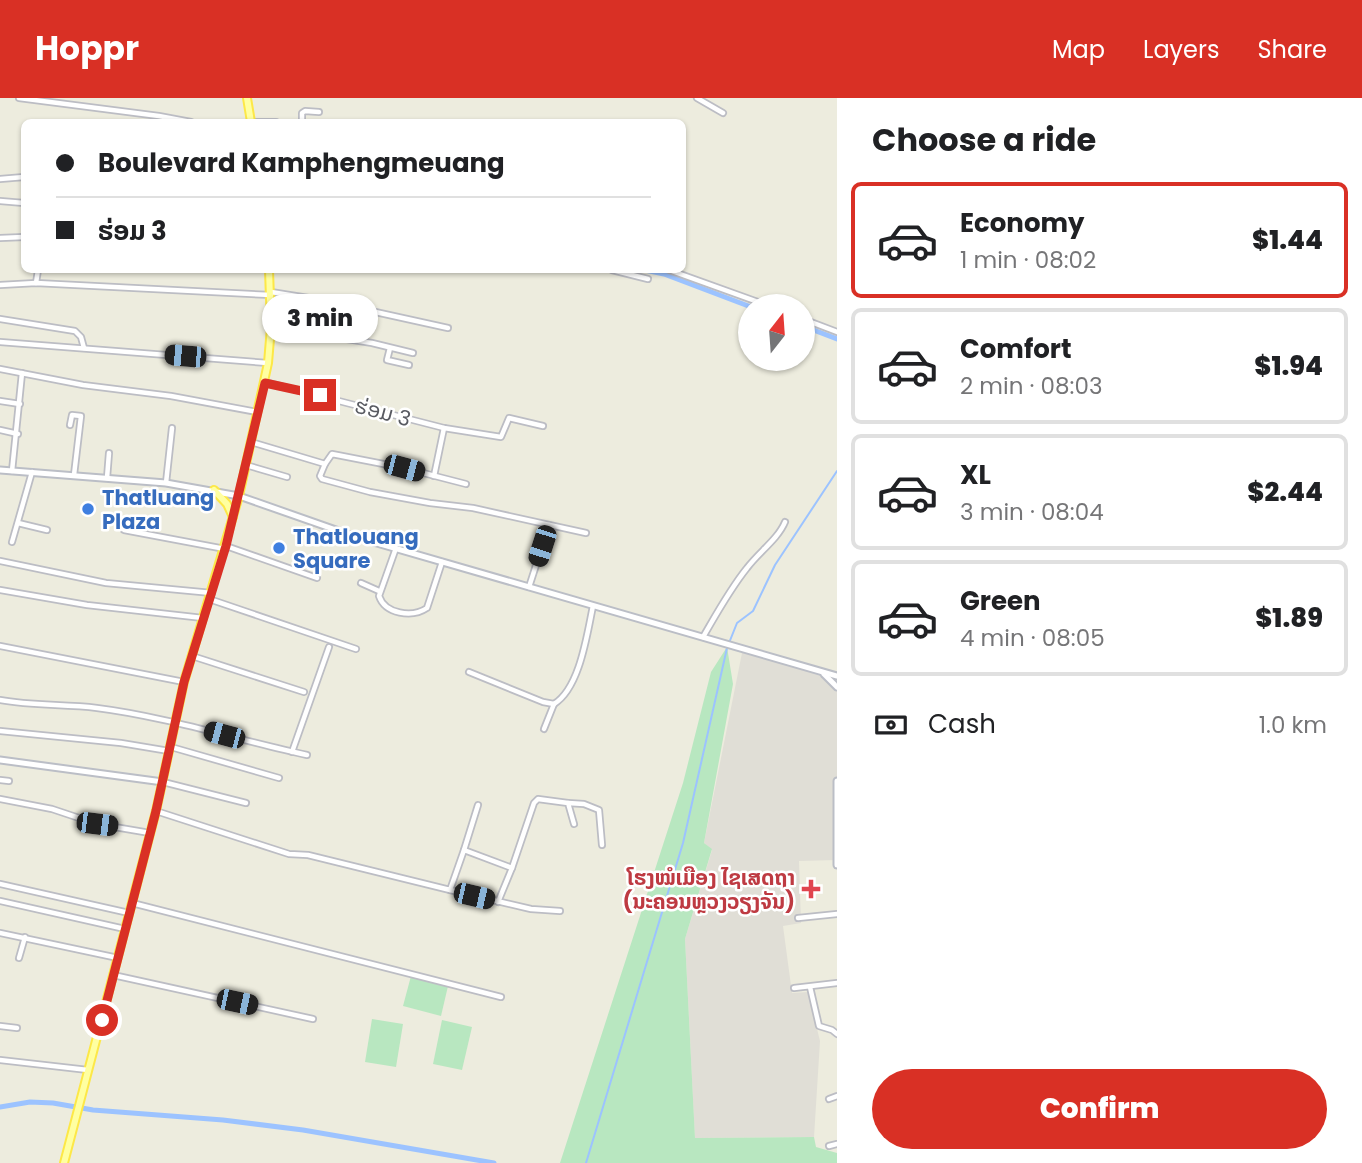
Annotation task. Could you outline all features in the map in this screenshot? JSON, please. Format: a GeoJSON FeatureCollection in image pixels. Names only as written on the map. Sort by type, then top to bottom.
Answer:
{"type":"FeatureCollection","features":[{"type":"Feature","properties":{"kind":"main road"},"geometry":{"type":"LineString","coordinates":[[247,98],[250,119]]}},
{"type":"Feature","properties":{"kind":"main road"},"geometry":{"type":"LineString","coordinates":[[64,1163],[156,811],[184,682],[226,548],[239,496],[268,363],[271,327],[269,273]]}},
{"type":"Feature","properties":{"kind":"main road"},"geometry":{"type":"LineString","coordinates":[[0,470],[166,482],[239,496],[442,562],[837,676]]}},
{"type":"Feature","properties":{"kind":"main road"},"geometry":{"type":"LineString","coordinates":[[214,490],[227,504],[233,517]]}},
{"type":"Feature","properties":{"kind":"main road"},"geometry":{"type":"LineString","coordinates":[[808,667],[827,676],[837,687]]}},
{"type":"Feature","properties":{"kind":"main road"},"geometry":{"type":"LineString","coordinates":[[0,760],[163,782]]}},
{"type":"Feature","properties":{"kind":"main road"},"geometry":{"type":"LineString","coordinates":[[837,781],[837,865]]}},
{"type":"Feature","properties":{"kind":"street"},"geometry":{"type":"LineString","coordinates":[[19,98],[174,119]]}},
{"type":"Feature","properties":{"kind":"street"},"geometry":{"type":"LineString","coordinates":[[697,98],[723,113]]}},
{"type":"Feature","properties":{"kind":"street"},"geometry":{"type":"LineString","coordinates":[[302,119],[304,111],[319,112]]}},
{"type":"Feature","properties":{"kind":"street"},"geometry":{"type":"LineString","coordinates":[[0,179],[21,177]]}},
{"type":"Feature","properties":{"kind":"street"},"geometry":{"type":"LineString","coordinates":[[0,201],[21,203]]}},
{"type":"Feature","properties":{"kind":"street"},"geometry":{"type":"LineString","coordinates":[[0,238],[21,237]]}},
{"type":"Feature","properties":{"kind":"street"},"geometry":{"type":"LineString","coordinates":[[36,283],[38,273]]}},
{"type":"Feature","properties":{"kind":"street"},"geometry":{"type":"LineString","coordinates":[[624,273],[648,279]]}},
{"type":"Feature","properties":{"kind":"street"},"geometry":{"type":"LineString","coordinates":[[677,273],[738,295]]}},
{"type":"Feature","properties":{"kind":"street"},"geometry":{"type":"LineString","coordinates":[[0,285],[36,283],[271,293],[321,299],[448,328]]}},
{"type":"Feature","properties":{"kind":"street"},"geometry":{"type":"LineString","coordinates":[[0,319],[75,331],[81,337],[84,348]]}},
{"type":"Feature","properties":{"kind":"street"},"geometry":{"type":"LineString","coordinates":[[816,324],[837,331]]}},
{"type":"Feature","properties":{"kind":"street"},"geometry":{"type":"LineString","coordinates":[[271,327],[372,343],[413,353]]}},
{"type":"Feature","properties":{"kind":"street"},"geometry":{"type":"LineString","coordinates":[[0,342],[268,363]]}},
{"type":"Feature","properties":{"kind":"street"},"geometry":{"type":"LineString","coordinates":[[390,348],[387,360],[409,365]]}},
{"type":"Feature","properties":{"kind":"street"},"geometry":{"type":"LineString","coordinates":[[0,369],[83,385],[182,397],[257,412]]}},
{"type":"Feature","properties":{"kind":"street"},"geometry":{"type":"LineString","coordinates":[[12,471],[18,434],[22,373]]}},
{"type":"Feature","properties":{"kind":"street","name":"ຮ່ອມ 3"},"geometry":{"type":"LineString","coordinates":[[265,383],[444,428],[501,437],[509,418],[543,426]]}},
{"type":"Feature","properties":{"kind":"street"},"geometry":{"type":"LineString","coordinates":[[0,401],[20,404]]}},
{"type":"Feature","properties":{"kind":"street"},"geometry":{"type":"LineString","coordinates":[[70,425],[72,415],[81,416],[74,475]]}},
{"type":"Feature","properties":{"kind":"street"},"geometry":{"type":"LineString","coordinates":[[166,482],[172,428]]}},
{"type":"Feature","properties":{"kind":"street"},"geometry":{"type":"LineString","coordinates":[[434,476],[444,428]]}},
{"type":"Feature","properties":{"kind":"street"},"geometry":{"type":"LineString","coordinates":[[0,430],[18,434]]}},
{"type":"Feature","properties":{"kind":"street"},"geometry":{"type":"LineString","coordinates":[[251,442],[326,464]]}},
{"type":"Feature","properties":{"kind":"street"},"geometry":{"type":"LineString","coordinates":[[107,478],[109,453]]}},
{"type":"Feature","properties":{"kind":"street"},"geometry":{"type":"LineString","coordinates":[[466,484],[404,468],[330,454],[320,477],[370,492],[473,508],[586,533]]}},
{"type":"Feature","properties":{"kind":"street"},"geometry":{"type":"LineString","coordinates":[[246,465],[287,477]]}},
{"type":"Feature","properties":{"kind":"street"},"geometry":{"type":"LineString","coordinates":[[12,542],[32,472]]}},
{"type":"Feature","properties":{"kind":"street"},"geometry":{"type":"LineString","coordinates":[[703,636],[732,588],[763,547],[780,533],[785,522]]}},
{"type":"Feature","properties":{"kind":"street"},"geometry":{"type":"LineString","coordinates":[[18,523],[47,530]]}},
{"type":"Feature","properties":{"kind":"street"},"geometry":{"type":"LineString","coordinates":[[529,587],[549,525]]}},
{"type":"Feature","properties":{"kind":"street"},"geometry":{"type":"LineString","coordinates":[[124,530],[226,548],[317,578]]}},
{"type":"Feature","properties":{"kind":"street"},"geometry":{"type":"LineString","coordinates":[[396,548],[379,592],[381,602],[388,608],[403,613],[422,612],[427,608],[442,562]]}},
{"type":"Feature","properties":{"kind":"street"},"geometry":{"type":"LineString","coordinates":[[0,561],[106,583],[210,596],[356,649]]}},
{"type":"Feature","properties":{"kind":"street"},"geometry":{"type":"LineString","coordinates":[[360,583],[379,592]]}},
{"type":"Feature","properties":{"kind":"street"},"geometry":{"type":"LineString","coordinates":[[0,590],[87,606],[203,618]]}},
{"type":"Feature","properties":{"kind":"street"},"geometry":{"type":"LineString","coordinates":[[544,729],[554,704],[569,688],[576,672],[593,606]]}},
{"type":"Feature","properties":{"kind":"street"},"geometry":{"type":"LineString","coordinates":[[0,646],[184,682]]}},
{"type":"Feature","properties":{"kind":"street"},"geometry":{"type":"LineString","coordinates":[[292,752],[329,647]]}},
{"type":"Feature","properties":{"kind":"street"},"geometry":{"type":"LineString","coordinates":[[191,656],[304,692]]}},
{"type":"Feature","properties":{"kind":"street"},"geometry":{"type":"LineString","coordinates":[[469,672],[554,704]]}},
{"type":"Feature","properties":{"kind":"street"},"geometry":{"type":"LineString","coordinates":[[0,700],[31,705],[95,708],[176,722],[307,755]]}},
{"type":"Feature","properties":{"kind":"street"},"geometry":{"type":"LineString","coordinates":[[0,731],[170,749],[279,778]]}},
{"type":"Feature","properties":{"kind":"street"},"geometry":{"type":"LineString","coordinates":[[0,780],[9,781]]}},
{"type":"Feature","properties":{"kind":"street"},"geometry":{"type":"LineString","coordinates":[[163,782],[246,803]]}},
{"type":"Feature","properties":{"kind":"street"},"geometry":{"type":"LineString","coordinates":[[0,799],[52,809],[97,824],[150,834]]}},
{"type":"Feature","properties":{"kind":"street"},"geometry":{"type":"LineString","coordinates":[[498,902],[534,803],[538,799],[584,804],[599,810],[602,845]]}},
{"type":"Feature","properties":{"kind":"street"},"geometry":{"type":"LineString","coordinates":[[568,803],[575,824]]}},
{"type":"Feature","properties":{"kind":"street"},"geometry":{"type":"LineString","coordinates":[[450,890],[478,805]]}},
{"type":"Feature","properties":{"kind":"street"},"geometry":{"type":"LineString","coordinates":[[156,811],[289,854],[308,855],[531,909],[560,911]]}},
{"type":"Feature","properties":{"kind":"street"},"geometry":{"type":"LineString","coordinates":[[464,850],[512,868]]}},
{"type":"Feature","properties":{"kind":"street"},"geometry":{"type":"LineString","coordinates":[[0,884],[129,913]]}},
{"type":"Feature","properties":{"kind":"street"},"geometry":{"type":"LineString","coordinates":[[0,901],[125,929]]}},
{"type":"Feature","properties":{"kind":"street"},"geometry":{"type":"LineString","coordinates":[[132,903],[501,997]]}},
{"type":"Feature","properties":{"kind":"street"},"geometry":{"type":"LineString","coordinates":[[798,918],[837,914]]}},
{"type":"Feature","properties":{"kind":"street"},"geometry":{"type":"LineString","coordinates":[[0,933],[118,958]]}},
{"type":"Feature","properties":{"kind":"street"},"geometry":{"type":"LineString","coordinates":[[19,958],[25,937]]}},
{"type":"Feature","properties":{"kind":"street"},"geometry":{"type":"LineString","coordinates":[[113,975],[313,1019]]}},
{"type":"Feature","properties":{"kind":"street"},"geometry":{"type":"LineString","coordinates":[[794,988],[837,983]]}},
{"type":"Feature","properties":{"kind":"street"},"geometry":{"type":"LineString","coordinates":[[810,987],[820,1026],[837,1034]]}},
{"type":"Feature","properties":{"kind":"street"},"geometry":{"type":"LineString","coordinates":[[0,1026],[17,1028]]}},
{"type":"Feature","properties":{"kind":"street"},"geometry":{"type":"LineString","coordinates":[[0,1060],[88,1070]]}},
{"type":"Feature","properties":{"kind":"street"},"geometry":{"type":"LineString","coordinates":[[829,1098],[837,1096]]}},
{"type":"Feature","properties":{"kind":"street"},"geometry":{"type":"LineString","coordinates":[[829,1146],[837,1144]]}},
{"type":"Feature","properties":{"kind":"shaded area"},"geometry":{"type":"Polygon","coordinates":[[[743,648],[827,676],[837,687],[837,860],[799,861],[801,923],[783,926],[792,993],[808,992],[820,1041],[814,1137],[695,1138],[685,939],[712,850],[704,843],[743,648]]]}},
{"type":"Feature","properties":{"kind":"green space"},"geometry":{"type":"Polygon","coordinates":[[[727,647],[733,684],[704,843],[712,849],[685,939],[695,1138],[814,1137],[816,1147],[837,1153],[837,1163],[560,1163],[683,783],[711,672],[727,647]]]}},
{"type":"Feature","properties":{"kind":"green space"},"geometry":{"type":"Polygon","coordinates":[[[411,976],[448,986],[441,1016],[403,1006],[411,976]]]}},
{"type":"Feature","properties":{"kind":"green space"},"geometry":{"type":"Polygon","coordinates":[[[372,1019],[403,1024],[396,1067],[365,1062],[372,1019]]]}},
{"type":"Feature","properties":{"kind":"green space"},"geometry":{"type":"Polygon","coordinates":[[[442,1020],[472,1027],[462,1070],[433,1064],[442,1020]]]}},
{"type":"Feature","properties":{"kind":"waterway"},"geometry":{"type":"LineString","coordinates":[[659,273],[738,302]]}},
{"type":"Feature","properties":{"kind":"waterway"},"geometry":{"type":"LineString","coordinates":[[816,331],[837,339]]}},
{"type":"Feature","properties":{"kind":"waterway"},"geometry":{"type":"LineString","coordinates":[[729,643],[737,623],[753,611],[775,565],[837,471]]}},
{"type":"Feature","properties":{"kind":"waterway"},"geometry":{"type":"LineString","coordinates":[[586,1163],[683,843],[727,648]]}},
{"type":"Feature","properties":{"kind":"waterway"},"geometry":{"type":"LineString","coordinates":[[0,1107],[30,1102],[53,1103],[93,1110],[223,1120],[303,1130],[494,1163]]}},
{"type":"Feature","properties":{"kind":"place","name":"Thatluang Plaza"},"geometry":{"type":"Point","coordinates":[88,509]}},
{"type":"Feature","properties":{"kind":"place","name":"Thatlouang Square"},"geometry":{"type":"Point","coordinates":[279,548]}},
{"type":"Feature","properties":{"kind":"place","name":"ໂຮງໝໍເມືອງ ໄຊເສດຖາ (ນະຄອນຫຼວງວຽງຈັນ)"},"geometry":{"type":"Point","coordinates":[811,889]}},
{"type":"Feature","properties":{"kind":"route"},"geometry":{"type":"LineString","coordinates":[[102,1020],[156,811],[184,682],[226,546],[265,383],[320,395]]}}]}
